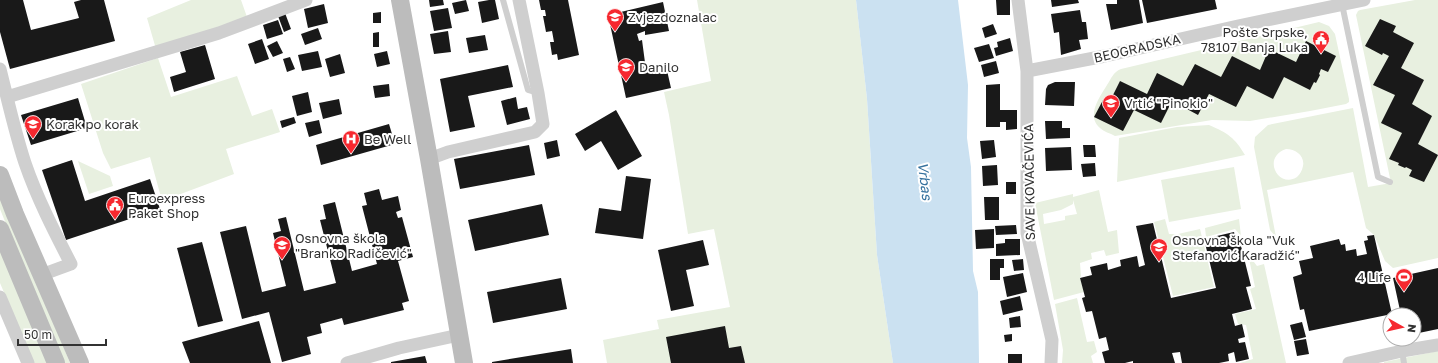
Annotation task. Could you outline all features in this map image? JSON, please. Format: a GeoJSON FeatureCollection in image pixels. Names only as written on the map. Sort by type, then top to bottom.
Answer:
{"type":"FeatureCollection","features":[{"type":"Feature","properties":{"kind":"street"},"geometry":{"type":"LineString","coordinates":[[7,96],[219,33],[306,0]]}},
{"type":"Feature","properties":{"kind":"street"},"geometry":{"type":"LineString","coordinates":[[400,0],[464,363]]}},
{"type":"Feature","properties":{"kind":"street"},"geometry":{"type":"LineString","coordinates":[[429,159],[448,152],[535,132],[543,124],[519,0]]}},
{"type":"Feature","properties":{"kind":"street","name":"SAVE KOVAČEVIĆA"},"geometry":{"type":"LineString","coordinates":[[1018,0],[1026,71],[1027,233],[1052,340],[1051,363]]}},
{"type":"Feature","properties":{"kind":"street","name":"BEOGRADSKA"},"geometry":{"type":"LineString","coordinates":[[1026,71],[1105,56],[1348,2],[1364,0]]}},
{"type":"Feature","properties":{"kind":"street"},"geometry":{"type":"LineString","coordinates":[[0,69],[26,164],[44,209],[71,264],[41,275]]}},
{"type":"Feature","properties":{"kind":"street"},"geometry":{"type":"LineString","coordinates":[[0,175],[41,275],[80,363]]}},
{"type":"Feature","properties":{"kind":"street"},"geometry":{"type":"LineString","coordinates":[[0,229],[56,363]]}},
{"type":"Feature","properties":{"kind":"street"},"geometry":{"type":"LineString","coordinates":[[1,303],[28,363]]}},
{"type":"Feature","properties":{"kind":"street"},"geometry":{"type":"LineString","coordinates":[[347,363],[399,348],[459,335]]}},
{"type":"Feature","properties":{"kind":"street"},"geometry":{"type":"LineString","coordinates":[[1349,363],[1403,357],[1438,345]]}},
{"type":"Feature","properties":{"kind":"lane"},"geometry":{"type":"LineString","coordinates":[[503,0],[528,90],[538,93]]}},
{"type":"Feature","properties":{"kind":"lane"},"geometry":{"type":"LineString","coordinates":[[1348,2],[1378,177],[1390,182]]}},
{"type":"Feature","properties":{"kind":"green space"},"geometry":{"type":"Polygon","coordinates":[[[191,0],[241,0],[247,17],[156,49],[147,18],[191,0]]]}},
{"type":"Feature","properties":{"kind":"green space"},"geometry":{"type":"Polygon","coordinates":[[[697,0],[856,0],[867,99],[877,255],[893,363],[607,363],[603,340],[659,329],[657,320],[730,307],[714,229],[688,234],[664,92],[711,81],[697,0]]]}},
{"type":"Feature","properties":{"kind":"green space"},"geometry":{"type":"Polygon","coordinates":[[[1415,0],[1438,0],[1438,258],[1393,268],[1385,261],[1374,235],[1366,228],[1353,172],[1267,190],[1276,237],[1270,230],[1254,147],[1255,137],[1268,125],[1353,108],[1368,187],[1391,183],[1356,15],[1360,10],[1415,0]],[[1286,149],[1279,153],[1275,159],[1274,165],[1275,171],[1279,176],[1290,180],[1299,175],[1303,166],[1303,159],[1299,154],[1290,149],[1286,149]]]}},
{"type":"Feature","properties":{"kind":"green space"},"geometry":{"type":"Polygon","coordinates":[[[1319,22],[1329,26],[1335,34],[1349,99],[1349,102],[1346,104],[1250,121],[1212,120],[1115,136],[1102,129],[1096,123],[1094,118],[1095,107],[1112,76],[1121,69],[1319,22]]]}},
{"type":"Feature","properties":{"kind":"green space"},"geometry":{"type":"Polygon","coordinates":[[[158,58],[171,97],[237,76],[252,116],[272,109],[280,132],[226,149],[234,174],[162,201],[150,157],[111,169],[103,153],[81,84],[158,58]]]}},
{"type":"Feature","properties":{"kind":"green space"},"geometry":{"type":"Polygon","coordinates":[[[1209,125],[1230,137],[1238,144],[1245,155],[1117,182],[1119,138],[1177,127],[1209,125]]]}},
{"type":"Feature","properties":{"kind":"green space"},"geometry":{"type":"Polygon","coordinates":[[[78,161],[110,176],[113,186],[89,194],[78,161]]]}},
{"type":"Feature","properties":{"kind":"green space"},"geometry":{"type":"Polygon","coordinates":[[[1234,167],[1241,209],[1169,222],[1161,180],[1234,167]]]}},
{"type":"Feature","properties":{"kind":"green space"},"geometry":{"type":"Polygon","coordinates":[[[0,190],[70,363],[64,363],[36,299],[0,209],[0,190]]]}},
{"type":"Feature","properties":{"kind":"green space"},"geometry":{"type":"Polygon","coordinates":[[[1099,190],[1108,232],[1117,230],[1119,253],[1106,256],[1104,250],[1091,253],[1092,259],[1080,263],[1080,278],[1084,292],[1054,300],[1035,203],[1073,194],[1073,197],[1099,190]],[[1073,200],[1073,204],[1061,210],[1043,214],[1044,224],[1065,220],[1065,216],[1077,214],[1073,200]]]}},
{"type":"Feature","properties":{"kind":"green space"},"geometry":{"type":"Polygon","coordinates":[[[1165,219],[1169,234],[1178,234],[1200,229],[1214,287],[1173,296],[1154,222],[1165,219]]]}},
{"type":"Feature","properties":{"kind":"green space"},"geometry":{"type":"Polygon","coordinates":[[[1239,219],[1241,236],[1235,229],[1206,237],[1205,228],[1239,219]]]}},
{"type":"Feature","properties":{"kind":"green space"},"geometry":{"type":"Polygon","coordinates":[[[0,241],[49,363],[34,363],[0,283],[0,241]]]}},
{"type":"Feature","properties":{"kind":"green space"},"geometry":{"type":"Polygon","coordinates":[[[1248,254],[1257,266],[1264,264],[1286,363],[1240,363],[1253,359],[1246,325],[1238,324],[1235,314],[1256,309],[1250,289],[1255,287],[1248,254]]]}},
{"type":"Feature","properties":{"kind":"green space"},"geometry":{"type":"Polygon","coordinates":[[[1077,298],[1087,342],[1094,341],[1097,352],[1091,356],[1093,363],[1062,363],[1063,350],[1055,304],[1077,298]]]}},
{"type":"Feature","properties":{"kind":"green space"},"geometry":{"type":"Polygon","coordinates":[[[1438,351],[1438,363],[1384,363],[1384,362],[1438,351]]]}},
{"type":"Feature","properties":{"kind":"water","name":"Vrbas"},"geometry":{"type":"Polygon","coordinates":[[[856,0],[958,0],[968,85],[967,138],[971,167],[973,271],[978,292],[979,363],[893,363],[877,255],[867,99],[856,0]]]}},
{"type":"Feature","properties":{"kind":"building"},"geometry":{"type":"Polygon","coordinates":[[[0,0],[23,0],[31,30],[79,18],[74,2],[81,0],[104,0],[115,41],[10,69],[0,32],[0,0]]]}},
{"type":"Feature","properties":{"kind":"building"},"geometry":{"type":"Polygon","coordinates":[[[429,0],[443,0],[444,5],[430,7],[429,0]]]}},
{"type":"Feature","properties":{"kind":"building"},"geometry":{"type":"Polygon","coordinates":[[[466,0],[469,11],[455,14],[452,3],[466,0]]]}},
{"type":"Feature","properties":{"kind":"building"},"geometry":{"type":"Polygon","coordinates":[[[495,0],[499,19],[482,23],[478,2],[495,0]]]}},
{"type":"Feature","properties":{"kind":"building"},"geometry":{"type":"Polygon","coordinates":[[[539,0],[568,0],[579,55],[558,60],[557,54],[552,55],[550,42],[554,42],[552,31],[546,32],[543,16],[546,16],[545,10],[541,10],[539,0]]]}},
{"type":"Feature","properties":{"kind":"building"},"geometry":{"type":"Polygon","coordinates":[[[996,0],[1010,0],[1010,15],[997,15],[996,0]]]}},
{"type":"Feature","properties":{"kind":"building"},"geometry":{"type":"Polygon","coordinates":[[[1051,0],[1078,0],[1079,3],[1052,7],[1051,0]]]}},
{"type":"Feature","properties":{"kind":"building"},"geometry":{"type":"Polygon","coordinates":[[[1117,0],[1139,0],[1143,23],[1111,30],[1106,4],[1117,4],[1117,0]]]}},
{"type":"Feature","properties":{"kind":"building"},"geometry":{"type":"Polygon","coordinates":[[[1142,0],[1215,0],[1217,9],[1147,23],[1142,0]]]}},
{"type":"Feature","properties":{"kind":"building"},"geometry":{"type":"Polygon","coordinates":[[[663,2],[669,31],[645,35],[645,31],[637,34],[639,41],[642,40],[646,70],[666,66],[671,88],[626,98],[608,15],[663,2]]]}},
{"type":"Feature","properties":{"kind":"building"},"geometry":{"type":"Polygon","coordinates":[[[324,4],[328,23],[308,28],[304,9],[324,4]]]}},
{"type":"Feature","properties":{"kind":"building"},"geometry":{"type":"Polygon","coordinates":[[[448,8],[452,28],[434,31],[430,11],[448,8]]]}},
{"type":"Feature","properties":{"kind":"building"},"geometry":{"type":"Polygon","coordinates":[[[1080,10],[1082,22],[1086,22],[1088,39],[1079,40],[1081,49],[1061,55],[1059,32],[1054,33],[1051,14],[1080,10]]]}},
{"type":"Feature","properties":{"kind":"building"},"geometry":{"type":"Polygon","coordinates":[[[381,12],[381,23],[373,23],[373,13],[381,12]]]}},
{"type":"Feature","properties":{"kind":"building"},"geometry":{"type":"Polygon","coordinates":[[[285,13],[291,29],[284,32],[278,16],[285,13]]]}},
{"type":"Feature","properties":{"kind":"building"},"geometry":{"type":"Polygon","coordinates":[[[1380,19],[1396,26],[1393,32],[1414,43],[1401,68],[1424,80],[1412,104],[1432,116],[1418,144],[1438,155],[1424,182],[1409,176],[1412,170],[1398,165],[1399,163],[1389,159],[1402,133],[1381,123],[1395,95],[1373,85],[1389,56],[1383,53],[1382,55],[1365,46],[1380,19]]]}},
{"type":"Feature","properties":{"kind":"building"},"geometry":{"type":"Polygon","coordinates":[[[278,20],[283,34],[267,39],[263,25],[278,20]]]}},
{"type":"Feature","properties":{"kind":"building"},"geometry":{"type":"Polygon","coordinates":[[[993,24],[997,34],[985,38],[982,28],[993,24]]]}},
{"type":"Feature","properties":{"kind":"building"},"geometry":{"type":"Polygon","coordinates":[[[318,28],[322,39],[305,45],[301,34],[318,28]]]}},
{"type":"Feature","properties":{"kind":"building"},"geometry":{"type":"Polygon","coordinates":[[[448,31],[451,52],[434,54],[430,34],[448,31]]]}},
{"type":"Feature","properties":{"kind":"building"},"geometry":{"type":"Polygon","coordinates":[[[379,32],[379,47],[373,47],[373,33],[379,32]]]}},
{"type":"Feature","properties":{"kind":"building"},"geometry":{"type":"Polygon","coordinates":[[[485,35],[488,50],[469,53],[466,38],[485,35]]]}},
{"type":"Feature","properties":{"kind":"building"},"geometry":{"type":"Polygon","coordinates":[[[1010,38],[1013,51],[996,56],[994,48],[998,47],[997,42],[1010,38]]]}},
{"type":"Feature","properties":{"kind":"building"},"geometry":{"type":"Polygon","coordinates":[[[262,39],[269,59],[255,64],[248,44],[262,39]]]}},
{"type":"Feature","properties":{"kind":"building"},"geometry":{"type":"Polygon","coordinates":[[[277,41],[283,53],[273,57],[267,46],[277,41]]]}},
{"type":"Feature","properties":{"kind":"building"},"geometry":{"type":"Polygon","coordinates":[[[1306,41],[1336,56],[1328,72],[1321,69],[1316,83],[1314,82],[1310,90],[1284,77],[1273,99],[1247,86],[1236,107],[1209,94],[1198,115],[1172,101],[1161,123],[1134,110],[1123,131],[1094,117],[1103,100],[1109,103],[1120,81],[1147,94],[1157,73],[1183,86],[1195,64],[1221,77],[1232,56],[1260,70],[1269,49],[1296,62],[1306,41]]]}},
{"type":"Feature","properties":{"kind":"building"},"geometry":{"type":"Polygon","coordinates":[[[989,44],[994,58],[979,62],[974,48],[989,44]]]}},
{"type":"Feature","properties":{"kind":"building"},"geometry":{"type":"Polygon","coordinates":[[[205,45],[215,79],[174,92],[170,77],[186,72],[180,52],[205,45]]]}},
{"type":"Feature","properties":{"kind":"building"},"geometry":{"type":"Polygon","coordinates":[[[318,51],[322,67],[302,71],[298,55],[318,51]]]}},
{"type":"Feature","properties":{"kind":"building"},"geometry":{"type":"Polygon","coordinates":[[[387,51],[390,64],[377,67],[374,54],[387,51]]]}},
{"type":"Feature","properties":{"kind":"building"},"geometry":{"type":"Polygon","coordinates":[[[340,54],[345,73],[330,77],[325,59],[340,54]]]}},
{"type":"Feature","properties":{"kind":"building"},"geometry":{"type":"Polygon","coordinates":[[[290,57],[295,69],[287,72],[283,59],[290,57]]]}},
{"type":"Feature","properties":{"kind":"building"},"geometry":{"type":"Polygon","coordinates":[[[996,61],[999,73],[984,77],[981,65],[996,61]]]}},
{"type":"Feature","properties":{"kind":"building"},"geometry":{"type":"Polygon","coordinates":[[[508,65],[513,87],[468,96],[475,127],[450,132],[440,79],[508,65]]]}},
{"type":"Feature","properties":{"kind":"building"},"geometry":{"type":"Polygon","coordinates":[[[1055,82],[1075,82],[1074,106],[1045,105],[1046,89],[1048,85],[1055,82]]]}},
{"type":"Feature","properties":{"kind":"building"},"geometry":{"type":"Polygon","coordinates":[[[389,84],[390,96],[375,98],[373,86],[389,84]]]}},
{"type":"Feature","properties":{"kind":"building"},"geometry":{"type":"Polygon","coordinates":[[[1000,84],[1000,110],[1017,110],[1017,129],[1006,130],[1006,122],[1000,122],[1000,127],[986,127],[986,85],[1000,84]]]}},
{"type":"Feature","properties":{"kind":"building"},"geometry":{"type":"Polygon","coordinates":[[[308,92],[312,112],[297,116],[292,96],[308,92]]]}},
{"type":"Feature","properties":{"kind":"building"},"geometry":{"type":"Polygon","coordinates":[[[516,97],[518,109],[527,107],[530,119],[507,125],[501,101],[516,97]]]}},
{"type":"Feature","properties":{"kind":"building"},"geometry":{"type":"Polygon","coordinates":[[[78,98],[87,128],[31,145],[21,115],[78,98]]]}},
{"type":"Feature","properties":{"kind":"building"},"geometry":{"type":"Polygon","coordinates":[[[339,99],[342,114],[323,119],[319,103],[339,99]]]}},
{"type":"Feature","properties":{"kind":"building"},"geometry":{"type":"Polygon","coordinates":[[[616,110],[642,156],[618,170],[601,141],[585,151],[575,134],[616,110]]]}},
{"type":"Feature","properties":{"kind":"building"},"geometry":{"type":"Polygon","coordinates":[[[294,117],[296,123],[282,128],[280,121],[294,117]]]}},
{"type":"Feature","properties":{"kind":"building"},"geometry":{"type":"Polygon","coordinates":[[[319,120],[322,133],[309,137],[305,123],[319,120]]]}},
{"type":"Feature","properties":{"kind":"building"},"geometry":{"type":"Polygon","coordinates":[[[1045,121],[1062,121],[1062,128],[1070,128],[1070,138],[1046,139],[1045,121]]]}},
{"type":"Feature","properties":{"kind":"building"},"geometry":{"type":"Polygon","coordinates":[[[389,124],[395,144],[321,165],[316,145],[389,124]]]}},
{"type":"Feature","properties":{"kind":"building"},"geometry":{"type":"Polygon","coordinates":[[[557,140],[560,156],[547,159],[544,143],[557,140]]]}},
{"type":"Feature","properties":{"kind":"building"},"geometry":{"type":"Polygon","coordinates":[[[994,140],[996,157],[982,159],[980,141],[994,140]]]}},
{"type":"Feature","properties":{"kind":"building"},"geometry":{"type":"Polygon","coordinates":[[[529,145],[535,175],[460,189],[454,159],[529,145]]]}},
{"type":"Feature","properties":{"kind":"building"},"geometry":{"type":"Polygon","coordinates":[[[1083,145],[1095,145],[1096,157],[1084,157],[1083,145]]]}},
{"type":"Feature","properties":{"kind":"building"},"geometry":{"type":"Polygon","coordinates":[[[1071,147],[1072,170],[1046,171],[1045,148],[1071,147]]]}},
{"type":"Feature","properties":{"kind":"building"},"geometry":{"type":"Polygon","coordinates":[[[72,160],[85,201],[150,179],[160,209],[66,240],[42,170],[72,160]]]}},
{"type":"Feature","properties":{"kind":"building"},"geometry":{"type":"Polygon","coordinates":[[[1095,163],[1096,176],[1083,177],[1081,164],[1095,163]]]}},
{"type":"Feature","properties":{"kind":"building"},"geometry":{"type":"Polygon","coordinates":[[[997,165],[998,185],[983,186],[982,166],[997,165]]]}},
{"type":"Feature","properties":{"kind":"building"},"geometry":{"type":"Polygon","coordinates":[[[626,176],[651,179],[643,239],[595,233],[599,208],[621,211],[626,176]]]}},
{"type":"Feature","properties":{"kind":"building"},"geometry":{"type":"Polygon","coordinates":[[[1006,182],[1016,182],[1016,194],[1006,194],[1006,182]]]}},
{"type":"Feature","properties":{"kind":"building"},"geometry":{"type":"Polygon","coordinates":[[[379,189],[382,200],[398,196],[401,210],[396,212],[398,218],[402,217],[413,257],[398,261],[409,301],[402,303],[404,310],[344,325],[342,318],[320,324],[322,333],[307,337],[311,354],[282,362],[269,312],[242,319],[220,232],[246,226],[262,292],[286,286],[273,233],[281,231],[278,219],[286,217],[304,291],[336,283],[320,220],[326,219],[323,205],[335,202],[352,271],[377,264],[362,206],[367,205],[364,193],[379,189]]]}},
{"type":"Feature","properties":{"kind":"building"},"geometry":{"type":"Polygon","coordinates":[[[984,197],[999,197],[999,220],[985,220],[984,197]]]}},
{"type":"Feature","properties":{"kind":"building"},"geometry":{"type":"Polygon","coordinates":[[[542,204],[549,235],[475,251],[468,220],[542,204]]]}},
{"type":"Feature","properties":{"kind":"building"},"geometry":{"type":"Polygon","coordinates":[[[1153,223],[1171,298],[1216,288],[1204,239],[1234,232],[1236,239],[1239,238],[1251,286],[1246,287],[1252,309],[1232,314],[1235,326],[1242,324],[1245,337],[1238,339],[1239,343],[1245,342],[1249,359],[1236,362],[1234,352],[1228,354],[1229,361],[1219,363],[1182,363],[1180,352],[1172,353],[1175,363],[1133,363],[1133,361],[1125,363],[1105,363],[1102,352],[1109,350],[1106,337],[1099,339],[1092,311],[1086,312],[1082,298],[1085,297],[1080,278],[1092,275],[1090,267],[1107,263],[1108,270],[1121,266],[1120,260],[1137,256],[1139,267],[1145,265],[1136,226],[1153,223]]]}},
{"type":"Feature","properties":{"kind":"building"},"geometry":{"type":"Polygon","coordinates":[[[1016,225],[1017,234],[996,235],[995,226],[1016,225]]]}},
{"type":"Feature","properties":{"kind":"building"},"geometry":{"type":"Polygon","coordinates":[[[994,229],[994,248],[976,249],[975,230],[994,229]]]}},
{"type":"Feature","properties":{"kind":"building"},"geometry":{"type":"Polygon","coordinates":[[[1374,235],[1390,307],[1382,307],[1382,316],[1309,331],[1304,309],[1300,310],[1293,277],[1302,274],[1299,261],[1313,258],[1310,246],[1339,239],[1341,245],[1345,244],[1346,251],[1356,249],[1357,256],[1367,254],[1364,241],[1368,240],[1367,236],[1374,235]]]}},
{"type":"Feature","properties":{"kind":"building"},"geometry":{"type":"Polygon","coordinates":[[[1005,239],[1020,239],[1020,255],[996,256],[996,244],[1005,243],[1005,239]]]}},
{"type":"Feature","properties":{"kind":"building"},"geometry":{"type":"Polygon","coordinates":[[[703,240],[709,265],[686,270],[694,306],[671,311],[658,250],[703,240]]]}},
{"type":"Feature","properties":{"kind":"building"},"geometry":{"type":"Polygon","coordinates":[[[202,242],[223,321],[198,327],[177,248],[202,242]]]}},
{"type":"Feature","properties":{"kind":"building"},"geometry":{"type":"Polygon","coordinates":[[[990,259],[1004,259],[1004,268],[1000,268],[1000,280],[990,280],[990,259]]]}},
{"type":"Feature","properties":{"kind":"building"},"geometry":{"type":"Polygon","coordinates":[[[1023,259],[1024,270],[1014,271],[1012,260],[1023,259]]]}},
{"type":"Feature","properties":{"kind":"building"},"geometry":{"type":"Polygon","coordinates":[[[1438,268],[1438,329],[1422,332],[1422,307],[1399,307],[1393,278],[1438,268]]]}},
{"type":"Feature","properties":{"kind":"building"},"geometry":{"type":"Polygon","coordinates":[[[1023,273],[1027,292],[1007,297],[1003,277],[1023,273]]]}},
{"type":"Feature","properties":{"kind":"building"},"geometry":{"type":"Polygon","coordinates":[[[561,278],[567,309],[493,323],[487,292],[561,278]]]}},
{"type":"Feature","properties":{"kind":"building"},"geometry":{"type":"Polygon","coordinates":[[[1020,296],[1023,310],[1003,315],[1000,301],[1020,296]]]}},
{"type":"Feature","properties":{"kind":"building"},"geometry":{"type":"Polygon","coordinates":[[[1020,316],[1021,327],[1010,328],[1009,318],[1020,316]]]}},
{"type":"Feature","properties":{"kind":"building"},"geometry":{"type":"Polygon","coordinates":[[[259,321],[271,363],[190,363],[182,342],[259,321]]]}},
{"type":"Feature","properties":{"kind":"building"},"geometry":{"type":"Polygon","coordinates":[[[1302,322],[1306,337],[1294,340],[1290,325],[1302,322]]]}},
{"type":"Feature","properties":{"kind":"building"},"geometry":{"type":"Polygon","coordinates":[[[725,326],[729,348],[741,346],[745,363],[671,363],[666,337],[725,326]]]}},
{"type":"Feature","properties":{"kind":"building"},"geometry":{"type":"Polygon","coordinates":[[[1012,334],[1012,341],[1005,342],[1004,335],[1012,334]]]}},
{"type":"Feature","properties":{"kind":"building"},"geometry":{"type":"Polygon","coordinates":[[[1306,339],[1309,354],[1297,356],[1294,341],[1306,339]]]}},
{"type":"Feature","properties":{"kind":"building"},"geometry":{"type":"Polygon","coordinates":[[[571,349],[573,363],[492,363],[492,362],[571,349]]]}},
{"type":"Feature","properties":{"kind":"building"},"geometry":{"type":"Polygon","coordinates":[[[1008,354],[1022,354],[1022,363],[1008,363],[1008,354]]]}},
{"type":"Feature","properties":{"kind":"building"},"geometry":{"type":"Polygon","coordinates":[[[425,356],[427,363],[391,363],[391,362],[425,356]]]}},
{"type":"Feature","properties":{"kind":"place","name":"Zvjezdoznalac"},"geometry":{"type":"Point","coordinates":[615,32]}},
{"type":"Feature","properties":{"kind":"place","name":"Pošte Srpske, 78107 Banja Luka"},"geometry":{"type":"Point","coordinates":[1321,54]}},
{"type":"Feature","properties":{"kind":"place","name":"Danilo"},"geometry":{"type":"Point","coordinates":[626,82]}},
{"type":"Feature","properties":{"kind":"place","name":"Vrtić \"Pinokio\""},"geometry":{"type":"Point","coordinates":[1111,118]}},
{"type":"Feature","properties":{"kind":"place","name":"Korak po korak"},"geometry":{"type":"Point","coordinates":[33,139]}},
{"type":"Feature","properties":{"kind":"place","name":"Be Well"},"geometry":{"type":"Point","coordinates":[351,154]}},
{"type":"Feature","properties":{"kind":"place","name":"Euroexpress Paket Shop"},"geometry":{"type":"Point","coordinates":[115,220]}},
{"type":"Feature","properties":{"kind":"place","name":"Osnovna škola \"Branko Radičević\""},"geometry":{"type":"Point","coordinates":[282,260]}},
{"type":"Feature","properties":{"kind":"place","name":"Osnovna škola \"Vuk Stefanović Karadžić\""},"geometry":{"type":"Point","coordinates":[1159,262]}},
{"type":"Feature","properties":{"kind":"place","name":"4 Life"},"geometry":{"type":"Point","coordinates":[1404,292]}}]}
